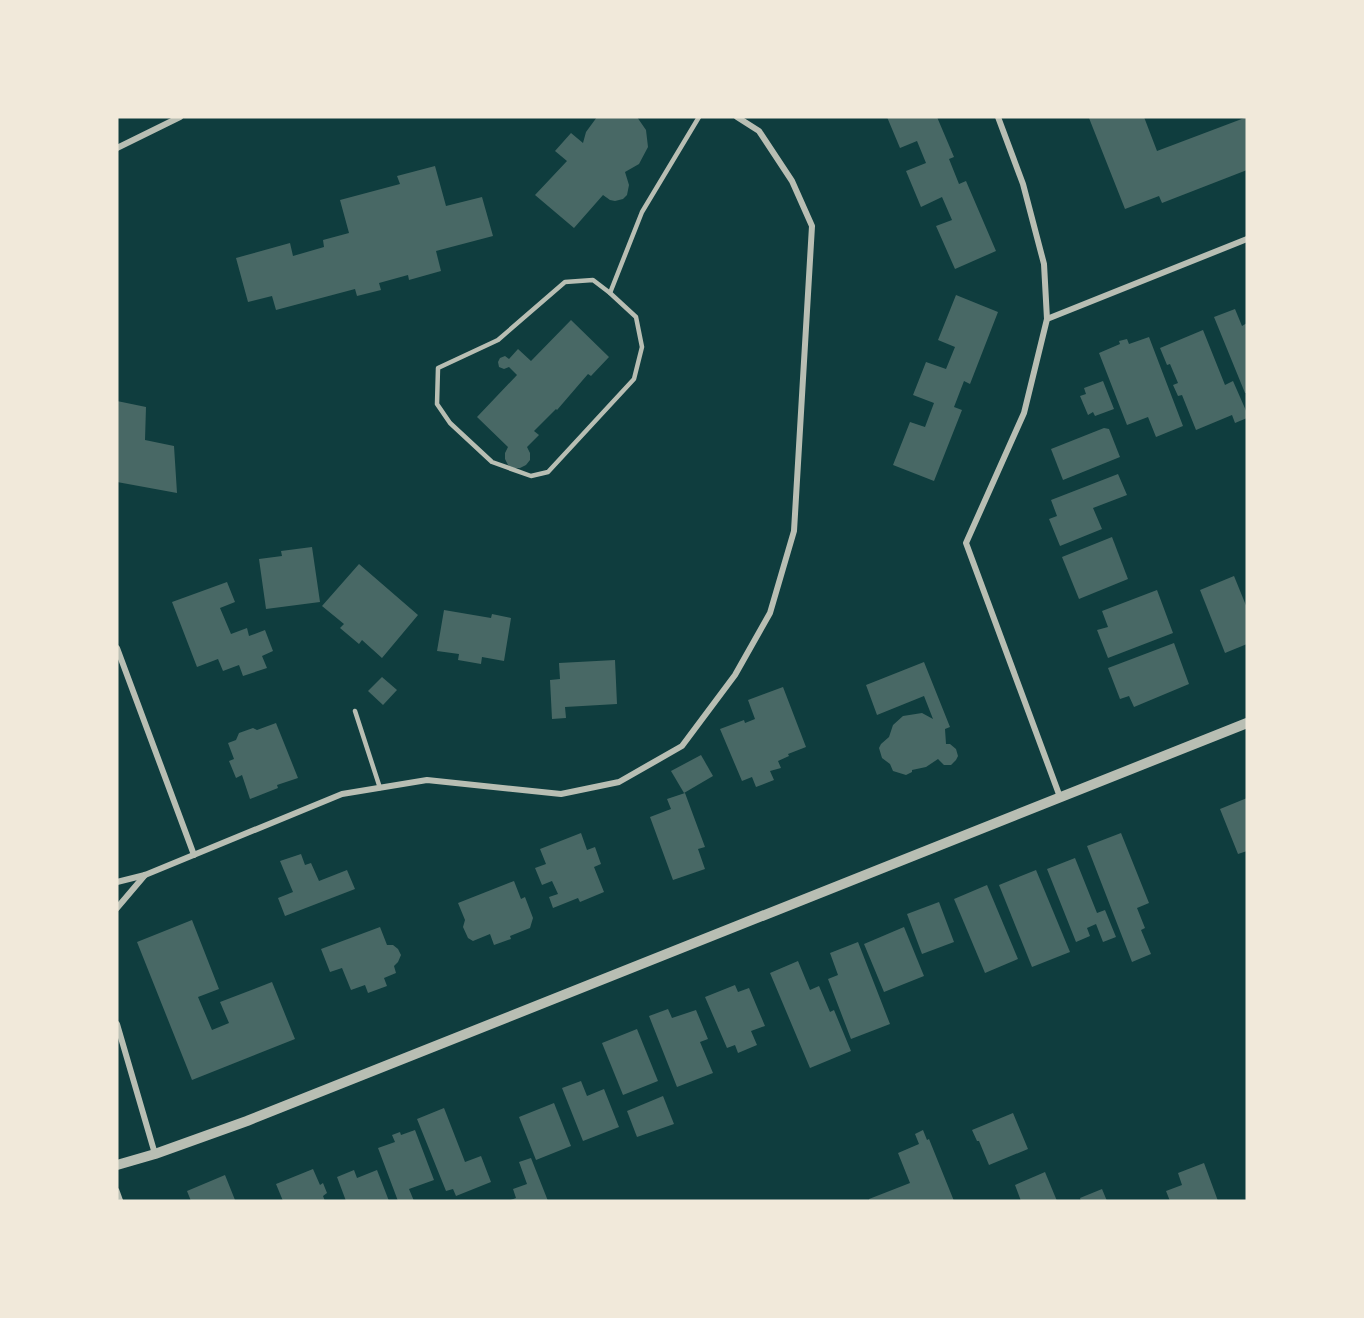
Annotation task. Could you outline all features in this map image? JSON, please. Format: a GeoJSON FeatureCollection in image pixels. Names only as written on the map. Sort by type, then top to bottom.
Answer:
{"type":"FeatureCollection","features":[{"type":"Feature","properties":{"kind":"street"},"geometry":{"type":"LineString","coordinates":[[117,148],[180,117]]}},
{"type":"Feature","properties":{"kind":"street"},"geometry":{"type":"LineString","coordinates":[[117,882],[145,875],[342,794],[427,780],[561,794],[619,782],[682,746],[735,675],[770,613],[794,531],[812,226],[792,181],[759,131],[737,117]]}},
{"type":"Feature","properties":{"kind":"street"},"geometry":{"type":"LineString","coordinates":[[998,117],[1023,184],[1044,264],[1047,320],[1024,413],[966,543],[1060,797]]}},
{"type":"Feature","properties":{"kind":"street"},"geometry":{"type":"LineString","coordinates":[[1047,320],[1247,239]]}},
{"type":"Feature","properties":{"kind":"street"},"geometry":{"type":"LineString","coordinates":[[117,648],[194,855]]}},
{"type":"Feature","properties":{"kind":"street"},"geometry":{"type":"LineString","coordinates":[[117,1165],[247,1121],[1247,723]]}},
{"type":"Feature","properties":{"kind":"street"},"geometry":{"type":"LineString","coordinates":[[117,908],[145,875]]}},
{"type":"Feature","properties":{"kind":"street"},"geometry":{"type":"LineString","coordinates":[[117,1024],[155,1154]]}},
{"type":"Feature","properties":{"kind":"lane"},"geometry":{"type":"LineString","coordinates":[[610,293],[642,212],[699,117]]}},
{"type":"Feature","properties":{"kind":"lane"},"geometry":{"type":"LineString","coordinates":[[593,280],[610,293],[636,317],[642,347],[634,379],[548,472],[531,476],[492,462],[450,423],[436,404],[438,368],[498,340],[565,282],[593,280]]}},
{"type":"Feature","properties":{"kind":"lane"},"geometry":{"type":"LineString","coordinates":[[355,711],[381,788]]}},
{"type":"Feature","properties":{"kind":"lane"},"geometry":{"type":"LineString","coordinates":[[117,1190],[121,1201]]}},
{"type":"Feature","properties":{"kind":"building"},"geometry":{"type":"Polygon","coordinates":[[[597,117],[637,117],[646,130],[648,147],[639,164],[625,172],[629,185],[627,195],[615,201],[603,195],[574,228],[535,195],[567,161],[555,151],[571,133],[583,143],[586,132],[597,117]]]}},
{"type":"Feature","properties":{"kind":"building"},"geometry":{"type":"Polygon","coordinates":[[[887,117],[937,117],[954,157],[949,159],[959,184],[966,181],[996,251],[955,269],[936,226],[952,220],[942,197],[921,207],[906,171],[926,163],[917,141],[900,148],[887,117]]]}},
{"type":"Feature","properties":{"kind":"building"},"geometry":{"type":"Polygon","coordinates":[[[1144,117],[1157,151],[1247,117],[1247,170],[1162,203],[1159,196],[1125,209],[1089,118],[1144,117]]]}},
{"type":"Feature","properties":{"kind":"building"},"geometry":{"type":"Polygon","coordinates":[[[435,166],[446,206],[482,197],[493,236],[436,251],[441,271],[409,280],[408,275],[379,283],[381,290],[357,296],[355,289],[276,310],[272,296],[248,302],[236,258],[290,243],[293,256],[324,247],[323,240],[349,233],[340,200],[400,184],[397,176],[435,166]]]}},
{"type":"Feature","properties":{"kind":"building"},"geometry":{"type":"Polygon","coordinates":[[[956,295],[998,312],[970,384],[964,381],[954,407],[962,410],[934,481],[893,465],[910,422],[925,427],[934,403],[913,395],[926,362],[946,369],[955,347],[938,340],[956,295]]]}},
{"type":"Feature","properties":{"kind":"building"},"geometry":{"type":"Polygon","coordinates":[[[1235,309],[1242,326],[1247,323],[1247,393],[1245,393],[1214,317],[1235,309]]]}},
{"type":"Feature","properties":{"kind":"building"},"geometry":{"type":"Polygon","coordinates":[[[571,320],[609,357],[591,376],[588,374],[557,410],[534,431],[539,435],[527,447],[530,460],[520,468],[514,468],[508,465],[505,459],[508,447],[477,417],[517,375],[509,367],[504,369],[499,367],[498,362],[505,356],[509,359],[518,349],[531,361],[571,320]]]}},
{"type":"Feature","properties":{"kind":"building"},"geometry":{"type":"Polygon","coordinates":[[[1203,330],[1225,385],[1233,381],[1247,418],[1235,423],[1232,415],[1196,430],[1182,395],[1178,396],[1173,385],[1178,383],[1160,348],[1203,330]]]}},
{"type":"Feature","properties":{"kind":"building"},"geometry":{"type":"Polygon","coordinates":[[[1149,337],[1183,426],[1156,437],[1148,417],[1127,425],[1099,353],[1120,344],[1119,341],[1127,339],[1129,344],[1149,337]]]}},
{"type":"Feature","properties":{"kind":"building"},"geometry":{"type":"Polygon","coordinates":[[[1103,381],[1114,409],[1095,416],[1093,412],[1088,415],[1080,396],[1086,394],[1084,388],[1103,381]]]}},
{"type":"Feature","properties":{"kind":"building"},"geometry":{"type":"Polygon","coordinates":[[[117,401],[146,407],[145,440],[174,446],[177,493],[117,482],[117,401]]]}},
{"type":"Feature","properties":{"kind":"building"},"geometry":{"type":"Polygon","coordinates":[[[1104,428],[1109,429],[1120,457],[1063,480],[1051,449],[1104,428]]]}},
{"type":"Feature","properties":{"kind":"building"},"geometry":{"type":"Polygon","coordinates":[[[1118,474],[1127,495],[1093,508],[1102,529],[1060,546],[1049,519],[1057,516],[1051,500],[1118,474]]]}},
{"type":"Feature","properties":{"kind":"building"},"geometry":{"type":"Polygon","coordinates":[[[1112,537],[1128,579],[1079,599],[1062,557],[1112,537]]]}},
{"type":"Feature","properties":{"kind":"building"},"geometry":{"type":"Polygon","coordinates":[[[312,547],[320,602],[266,609],[259,559],[282,556],[281,551],[312,547]]]}},
{"type":"Feature","properties":{"kind":"building"},"geometry":{"type":"Polygon","coordinates":[[[359,564],[418,615],[382,658],[362,640],[359,644],[340,628],[344,624],[322,606],[359,564]]]}},
{"type":"Feature","properties":{"kind":"building"},"geometry":{"type":"Polygon","coordinates":[[[1234,576],[1247,608],[1247,644],[1225,653],[1200,590],[1234,576]]]}},
{"type":"Feature","properties":{"kind":"building"},"geometry":{"type":"Polygon","coordinates":[[[227,582],[235,602],[220,608],[231,634],[247,628],[249,636],[265,630],[273,651],[262,656],[267,668],[243,676],[239,665],[223,671],[218,659],[197,667],[172,602],[227,582]]]}},
{"type":"Feature","properties":{"kind":"building"},"geometry":{"type":"Polygon","coordinates":[[[1157,590],[1173,633],[1108,658],[1097,630],[1108,627],[1102,611],[1157,590]]]}},
{"type":"Feature","properties":{"kind":"building"},"geometry":{"type":"Polygon","coordinates":[[[444,610],[491,618],[492,614],[511,618],[504,661],[482,657],[481,664],[458,660],[459,654],[437,651],[444,610]]]}},
{"type":"Feature","properties":{"kind":"building"},"geometry":{"type":"Polygon","coordinates":[[[1174,643],[1189,684],[1134,707],[1129,696],[1120,699],[1108,668],[1174,643]]]}},
{"type":"Feature","properties":{"kind":"building"},"geometry":{"type":"Polygon","coordinates":[[[615,660],[617,704],[565,707],[566,718],[552,719],[550,680],[560,679],[559,663],[615,660]]]}},
{"type":"Feature","properties":{"kind":"building"},"geometry":{"type":"Polygon","coordinates":[[[924,662],[950,727],[945,729],[946,744],[956,749],[958,756],[951,765],[944,765],[938,759],[906,775],[893,771],[890,764],[882,758],[879,748],[889,737],[893,725],[903,716],[922,713],[933,719],[924,696],[877,715],[866,685],[924,662]]]}},
{"type":"Feature","properties":{"kind":"building"},"geometry":{"type":"Polygon","coordinates":[[[382,677],[397,690],[383,705],[368,691],[382,677]]]}},
{"type":"Feature","properties":{"kind":"building"},"geometry":{"type":"Polygon","coordinates":[[[783,687],[806,747],[778,761],[781,768],[770,771],[774,780],[756,787],[752,777],[742,781],[720,729],[744,720],[745,723],[755,719],[748,700],[783,687]]]}},
{"type":"Feature","properties":{"kind":"building"},"geometry":{"type":"Polygon","coordinates":[[[276,723],[298,778],[277,785],[278,788],[250,799],[242,775],[236,778],[229,761],[234,759],[228,743],[236,740],[239,733],[253,728],[257,730],[276,723]]]}},
{"type":"Feature","properties":{"kind":"building"},"geometry":{"type":"Polygon","coordinates":[[[701,755],[713,776],[684,793],[671,771],[701,755]]]}},
{"type":"Feature","properties":{"kind":"building"},"geometry":{"type":"Polygon","coordinates":[[[685,793],[705,847],[698,849],[705,869],[673,880],[650,817],[671,809],[667,799],[685,793]]]}},
{"type":"Feature","properties":{"kind":"building"},"geometry":{"type":"Polygon","coordinates":[[[1247,798],[1247,851],[1238,854],[1220,809],[1247,798]]]}},
{"type":"Feature","properties":{"kind":"building"},"geometry":{"type":"Polygon","coordinates":[[[581,833],[587,850],[595,847],[601,864],[594,867],[604,892],[580,902],[578,898],[553,908],[549,897],[558,894],[552,881],[542,885],[535,868],[546,864],[540,849],[581,833]]]}},
{"type":"Feature","properties":{"kind":"building"},"geometry":{"type":"Polygon","coordinates":[[[1121,833],[1149,903],[1137,908],[1145,928],[1141,930],[1151,954],[1132,962],[1087,846],[1121,833]]]}},
{"type":"Feature","properties":{"kind":"building"},"geometry":{"type":"Polygon","coordinates":[[[301,854],[305,865],[311,863],[319,881],[347,870],[355,889],[285,916],[278,898],[293,892],[280,861],[301,854]]]}},
{"type":"Feature","properties":{"kind":"building"},"geometry":{"type":"Polygon","coordinates":[[[1075,858],[1097,913],[1105,910],[1116,937],[1103,942],[1096,924],[1087,928],[1090,936],[1076,942],[1047,869],[1075,858]]]}},
{"type":"Feature","properties":{"kind":"building"},"geometry":{"type":"Polygon","coordinates":[[[1036,870],[1070,952],[1032,967],[999,885],[1036,870]]]}},
{"type":"Feature","properties":{"kind":"building"},"geometry":{"type":"Polygon","coordinates":[[[514,881],[521,899],[525,897],[533,918],[530,928],[510,936],[511,939],[494,945],[490,934],[473,941],[468,938],[463,927],[465,920],[458,903],[514,881]]]}},
{"type":"Feature","properties":{"kind":"building"},"geometry":{"type":"Polygon","coordinates":[[[987,885],[1018,959],[985,973],[954,899],[987,885]]]}},
{"type":"Feature","properties":{"kind":"building"},"geometry":{"type":"Polygon","coordinates":[[[939,902],[954,942],[922,954],[907,914],[939,902]]]}},
{"type":"Feature","properties":{"kind":"building"},"geometry":{"type":"Polygon","coordinates":[[[192,920],[219,989],[198,997],[212,1030],[229,1023],[220,1002],[272,982],[295,1039],[192,1080],[137,942],[192,920]]]}},
{"type":"Feature","properties":{"kind":"building"},"geometry":{"type":"Polygon","coordinates":[[[380,927],[387,945],[393,945],[401,955],[394,966],[396,973],[384,978],[387,986],[368,993],[365,985],[351,990],[342,968],[330,972],[321,949],[380,927]]]}},
{"type":"Feature","properties":{"kind":"building"},"geometry":{"type":"Polygon","coordinates":[[[904,927],[924,976],[884,992],[864,944],[904,927]]]}},
{"type":"Feature","properties":{"kind":"building"},"geometry":{"type":"Polygon","coordinates":[[[858,942],[890,1024],[851,1039],[828,979],[838,975],[830,953],[858,942]]]}},
{"type":"Feature","properties":{"kind":"building"},"geometry":{"type":"Polygon","coordinates":[[[798,961],[810,990],[819,986],[830,1012],[834,1010],[851,1051],[810,1068],[770,973],[798,961]]]}},
{"type":"Feature","properties":{"kind":"building"},"geometry":{"type":"Polygon","coordinates":[[[735,985],[738,992],[749,988],[765,1026],[751,1031],[757,1045],[738,1053],[735,1045],[727,1048],[705,997],[735,985]]]}},
{"type":"Feature","properties":{"kind":"building"},"geometry":{"type":"Polygon","coordinates":[[[668,1009],[672,1018],[696,1010],[708,1039],[700,1042],[713,1073],[677,1087],[649,1016],[668,1009]]]}},
{"type":"Feature","properties":{"kind":"building"},"geometry":{"type":"Polygon","coordinates":[[[637,1029],[658,1081],[623,1095],[602,1043],[637,1029]]]}},
{"type":"Feature","properties":{"kind":"building"},"geometry":{"type":"Polygon","coordinates":[[[581,1081],[587,1096],[604,1089],[619,1127],[583,1141],[562,1088],[581,1081]]]}},
{"type":"Feature","properties":{"kind":"building"},"geometry":{"type":"Polygon","coordinates":[[[663,1096],[674,1124],[637,1137],[627,1111],[663,1096]]]}},
{"type":"Feature","properties":{"kind":"building"},"geometry":{"type":"Polygon","coordinates":[[[554,1103],[571,1146],[536,1160],[519,1117],[554,1103]]]}},
{"type":"Feature","properties":{"kind":"building"},"geometry":{"type":"Polygon","coordinates":[[[444,1108],[465,1162],[481,1156],[491,1182],[456,1196],[453,1189],[446,1191],[417,1119],[444,1108]]]}},
{"type":"Feature","properties":{"kind":"building"},"geometry":{"type":"Polygon","coordinates":[[[1013,1113],[1028,1149],[989,1165],[972,1130],[1013,1113]]]}},
{"type":"Feature","properties":{"kind":"building"},"geometry":{"type":"Polygon","coordinates":[[[415,1130],[434,1180],[409,1189],[414,1201],[398,1201],[378,1148],[395,1142],[392,1135],[400,1132],[401,1135],[415,1130]]]}},
{"type":"Feature","properties":{"kind":"building"},"geometry":{"type":"Polygon","coordinates":[[[923,1130],[927,1140],[929,1139],[954,1201],[869,1201],[869,1199],[910,1183],[898,1153],[919,1144],[915,1134],[923,1130]]]}},
{"type":"Feature","properties":{"kind":"building"},"geometry":{"type":"Polygon","coordinates":[[[531,1158],[548,1201],[508,1201],[516,1198],[513,1189],[527,1184],[519,1162],[531,1158]]]}},
{"type":"Feature","properties":{"kind":"building"},"geometry":{"type":"Polygon","coordinates":[[[1204,1163],[1218,1201],[1170,1201],[1166,1191],[1182,1185],[1178,1173],[1204,1163]]]}},
{"type":"Feature","properties":{"kind":"building"},"geometry":{"type":"Polygon","coordinates":[[[313,1169],[320,1185],[323,1183],[327,1193],[323,1196],[325,1201],[283,1201],[276,1184],[313,1169]]]}},
{"type":"Feature","properties":{"kind":"building"},"geometry":{"type":"Polygon","coordinates":[[[354,1170],[357,1178],[377,1170],[389,1201],[346,1201],[337,1177],[354,1170]]]}},
{"type":"Feature","properties":{"kind":"building"},"geometry":{"type":"Polygon","coordinates":[[[1045,1172],[1057,1201],[1021,1201],[1015,1185],[1045,1172]]]}},
{"type":"Feature","properties":{"kind":"building"},"geometry":{"type":"Polygon","coordinates":[[[225,1175],[235,1200],[191,1201],[187,1191],[225,1175]]]}},
{"type":"Feature","properties":{"kind":"building"},"geometry":{"type":"Polygon","coordinates":[[[1102,1189],[1107,1201],[1081,1201],[1080,1198],[1102,1189]]]}}]}
